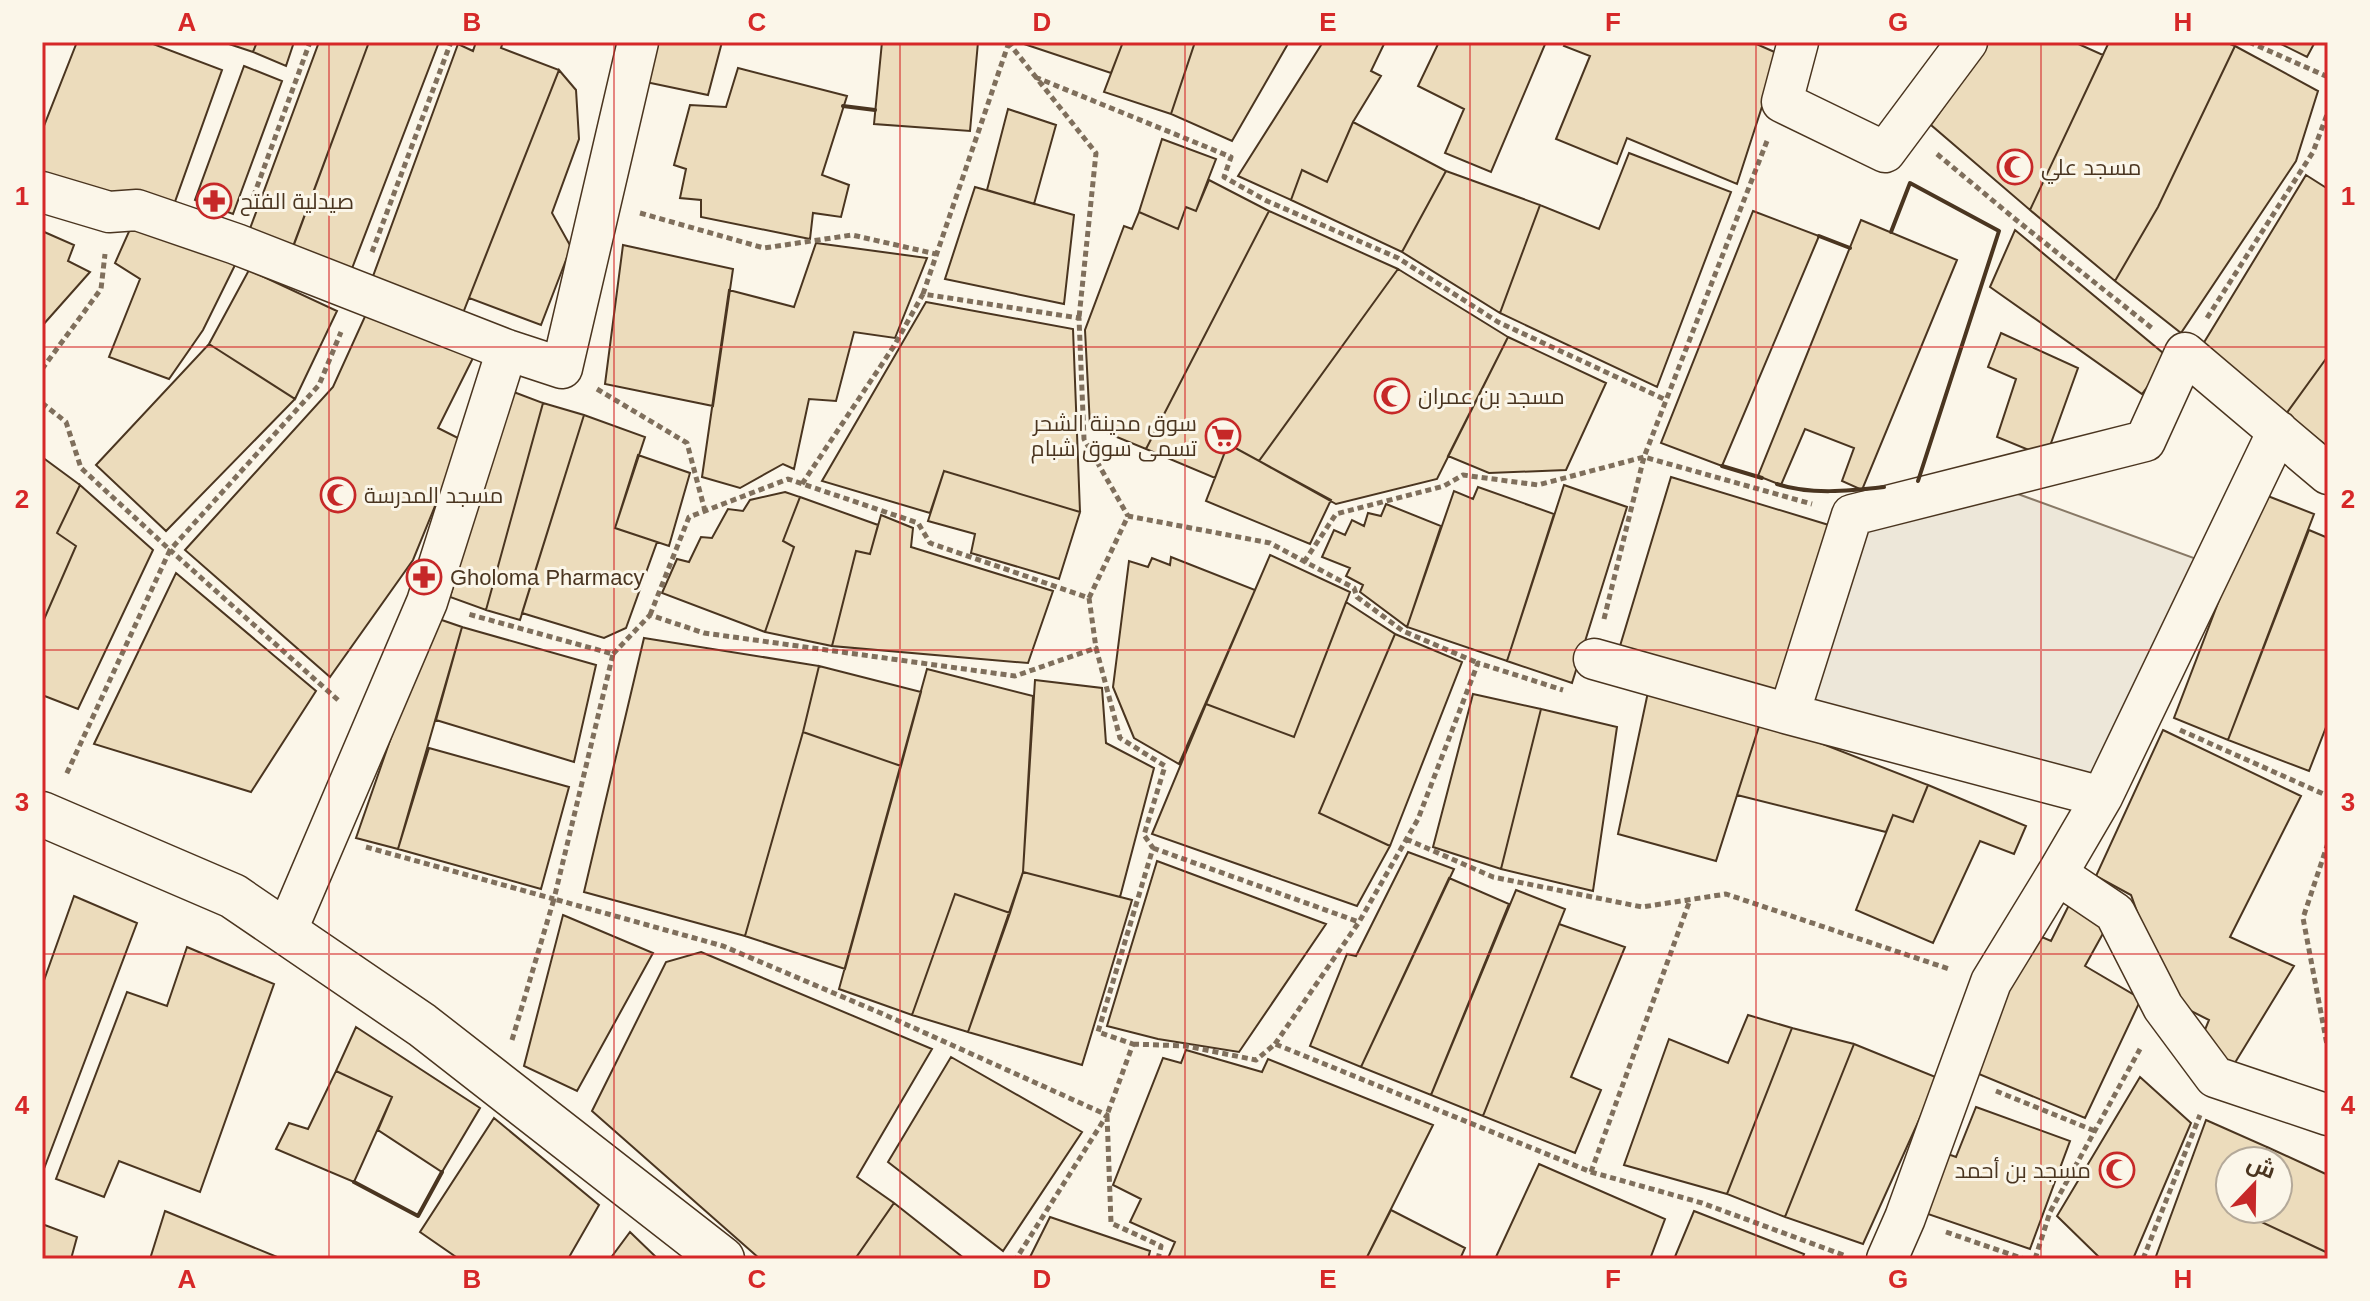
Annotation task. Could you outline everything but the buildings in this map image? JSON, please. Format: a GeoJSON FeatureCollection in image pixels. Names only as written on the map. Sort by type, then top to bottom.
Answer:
{"type":"FeatureCollection","features":[{"type":"Feature","properties":{"kind":"main road"},"geometry":{"type":"LineString","coordinates":[[45,815],[233,896],[422,1025],[722,1259]]}},
{"type":"Feature","properties":{"kind":"street"},"geometry":{"type":"LineString","coordinates":[[42,192],[109,212],[137,210],[236,244],[507,350],[562,368],[638,42]]}},
{"type":"Feature","properties":{"kind":"street"},"geometry":{"type":"LineString","coordinates":[[1798,42],[1782,102],[1885,152],[1967,42]]}},
{"type":"Feature","properties":{"kind":"street"},"geometry":{"type":"LineString","coordinates":[[286,932],[427,602],[507,350]]}},
{"type":"Feature","properties":{"kind":"street"},"geometry":{"type":"LineString","coordinates":[[1789,714],[1852,515],[2145,441],[2185,353],[2328,474]]}},
{"type":"Feature","properties":{"kind":"street"},"geometry":{"type":"LineString","coordinates":[[1887,1259],[1905,1218],[1991,982],[2102,797],[2278,431]]}},
{"type":"Feature","properties":{"kind":"street"},"geometry":{"type":"LineString","coordinates":[[1594,659],[2102,797]]}},
{"type":"Feature","properties":{"kind":"street"},"geometry":{"type":"LineString","coordinates":[[2057,874],[2115,913],[2163,1007],[2215,1077],[2328,1115]]}},
{"type":"Feature","properties":{"kind":"path"},"geometry":{"type":"LineString","coordinates":[[236,244],[310,42]]}},
{"type":"Feature","properties":{"kind":"path"},"geometry":{"type":"LineString","coordinates":[[45,815],[170,550],[319,385],[451,42]]}},
{"type":"Feature","properties":{"kind":"path"},"geometry":{"type":"LineString","coordinates":[[2249,42],[2328,77]]}},
{"type":"Feature","properties":{"kind":"path"},"geometry":{"type":"LineString","coordinates":[[1008,43],[1096,153],[1079,318],[1084,439],[1128,516],[1270,543],[1354,588],[1357,597],[1403,631],[1478,663],[1584,696],[1644,457],[1782,102]]}},
{"type":"Feature","properties":{"kind":"path"},"geometry":{"type":"LineString","coordinates":[[802,484],[894,346],[923,294],[1008,43]]}},
{"type":"Feature","properties":{"kind":"path"},"geometry":{"type":"LineString","coordinates":[[1035,77],[1231,157],[1224,177],[1267,201],[1398,258],[1498,322],[1666,400]]}},
{"type":"Feature","properties":{"kind":"path"},"geometry":{"type":"LineString","coordinates":[[1904,126],[2015,219],[2185,353],[2313,152],[2328,112]]}},
{"type":"Feature","properties":{"kind":"path"},"geometry":{"type":"LineString","coordinates":[[600,202],[764,248],[852,235],[936,254]]}},
{"type":"Feature","properties":{"kind":"path"},"geometry":{"type":"LineString","coordinates":[[42,369],[101,289],[109,212]]}},
{"type":"Feature","properties":{"kind":"path"},"geometry":{"type":"LineString","coordinates":[[923,294],[1079,318]]}},
{"type":"Feature","properties":{"kind":"path"},"geometry":{"type":"LineString","coordinates":[[562,368],[687,443],[705,511]]}},
{"type":"Feature","properties":{"kind":"path"},"geometry":{"type":"LineString","coordinates":[[42,403],[66,422],[81,468],[372,730]]}},
{"type":"Feature","properties":{"kind":"path"},"geometry":{"type":"LineString","coordinates":[[1304,562],[1336,514],[1444,486],[1463,475],[1538,485],[1644,457],[1852,515]]}},
{"type":"Feature","properties":{"kind":"path"},"geometry":{"type":"LineString","coordinates":[[499,1084],[554,899],[613,654],[650,615],[689,517],[788,479],[918,523],[930,543],[1089,598]]}},
{"type":"Feature","properties":{"kind":"path"},"geometry":{"type":"LineString","coordinates":[[1128,516],[1089,598],[1096,648],[1120,738],[1165,766],[1144,835],[1153,848],[1359,922]]}},
{"type":"Feature","properties":{"kind":"path"},"geometry":{"type":"LineString","coordinates":[[427,602],[613,654]]}},
{"type":"Feature","properties":{"kind":"path"},"geometry":{"type":"LineString","coordinates":[[650,615],[704,633],[1015,676],[1096,648]]}},
{"type":"Feature","properties":{"kind":"path"},"geometry":{"type":"LineString","coordinates":[[1153,848],[1098,1032],[1133,1044],[1186,1046],[1256,1060],[1275,1044],[1359,922],[1418,819],[1478,663]]}},
{"type":"Feature","properties":{"kind":"path"},"geometry":{"type":"LineString","coordinates":[[2143,713],[2328,796]]}},
{"type":"Feature","properties":{"kind":"path"},"geometry":{"type":"LineString","coordinates":[[327,836],[723,946],[1107,1115]]}},
{"type":"Feature","properties":{"kind":"path"},"geometry":{"type":"LineString","coordinates":[[1406,839],[1493,877],[1642,907],[1726,894],[1991,982]]}},
{"type":"Feature","properties":{"kind":"path"},"geometry":{"type":"LineString","coordinates":[[2328,843],[2303,918],[2328,1050]]}},
{"type":"Feature","properties":{"kind":"path"},"geometry":{"type":"LineString","coordinates":[[1591,1172],[1690,900]]}},
{"type":"Feature","properties":{"kind":"path"},"geometry":{"type":"LineString","coordinates":[[2035,1259],[2050,1212],[2163,1007]]}},
{"type":"Feature","properties":{"kind":"path"},"geometry":{"type":"LineString","coordinates":[[1016,1259],[1107,1115],[1133,1044]]}},
{"type":"Feature","properties":{"kind":"path"},"geometry":{"type":"LineString","coordinates":[[1275,1044],[1591,1172],[1702,1203],[1855,1259]]}},
{"type":"Feature","properties":{"kind":"path"},"geometry":{"type":"LineString","coordinates":[[1957,1075],[2095,1131]]}},
{"type":"Feature","properties":{"kind":"path"},"geometry":{"type":"LineString","coordinates":[[2143,1259],[2215,1077]]}},
{"type":"Feature","properties":{"kind":"path"},"geometry":{"type":"LineString","coordinates":[[1107,1115],[1111,1223],[1161,1246],[1158,1259]]}},
{"type":"Feature","properties":{"kind":"path"},"geometry":{"type":"LineString","coordinates":[[1905,1218],[2024,1259]]}},
{"type":"Feature","properties":{"kind":"shaded area"},"geometry":{"type":"Polygon","coordinates":[[[1985,482],[2213,565],[2102,797],[1789,714],[1852,515],[1985,482]]]}},
{"type":"Feature","properties":{"kind":"wall"},"geometry":{"type":"LineString","coordinates":[[843,106],[875,110]]}},
{"type":"Feature","properties":{"kind":"wall"},"geometry":{"type":"LineString","coordinates":[[1891,232],[1910,183],[1999,231],[1918,481]]}},
{"type":"Feature","properties":{"kind":"wall"},"geometry":{"type":"LineString","coordinates":[[1819,236],[1850,248]]}},
{"type":"Feature","properties":{"kind":"wall"},"geometry":{"type":"LineString","coordinates":[[1722,466],[1762,478]]}},
{"type":"Feature","properties":{"kind":"wall"},"geometry":{"type":"LineString","coordinates":[[1777,484],[1816,491],[1884,487]]}},
{"type":"Feature","properties":{"kind":"wall"},"geometry":{"type":"LineString","coordinates":[[354,1182],[418,1216],[442,1172]]}},
{"type":"Feature","properties":{"kind":"place","name":"مسجد علي"},"geometry":{"type":"Point","coordinates":[2015,167]}},
{"type":"Feature","properties":{"kind":"place","name":"صيدلية الفتح"},"geometry":{"type":"Point","coordinates":[214,201]}},
{"type":"Feature","properties":{"kind":"place","name":"مسجد بن عمران"},"geometry":{"type":"Point","coordinates":[1392,396]}},
{"type":"Feature","properties":{"kind":"place","name":"سوق مدينة الشحر تسمى سوق شبام"},"geometry":{"type":"Point","coordinates":[1223,436]}},
{"type":"Feature","properties":{"kind":"place","name":"مسجد المدرسة"},"geometry":{"type":"Point","coordinates":[338,495]}},
{"type":"Feature","properties":{"kind":"place","name":"Gholoma Pharmacy"},"geometry":{"type":"Point","coordinates":[424,577]}},
{"type":"Feature","properties":{"kind":"place","name":"مسجد بن أحمد"},"geometry":{"type":"Point","coordinates":[2117,1170]}}]}
